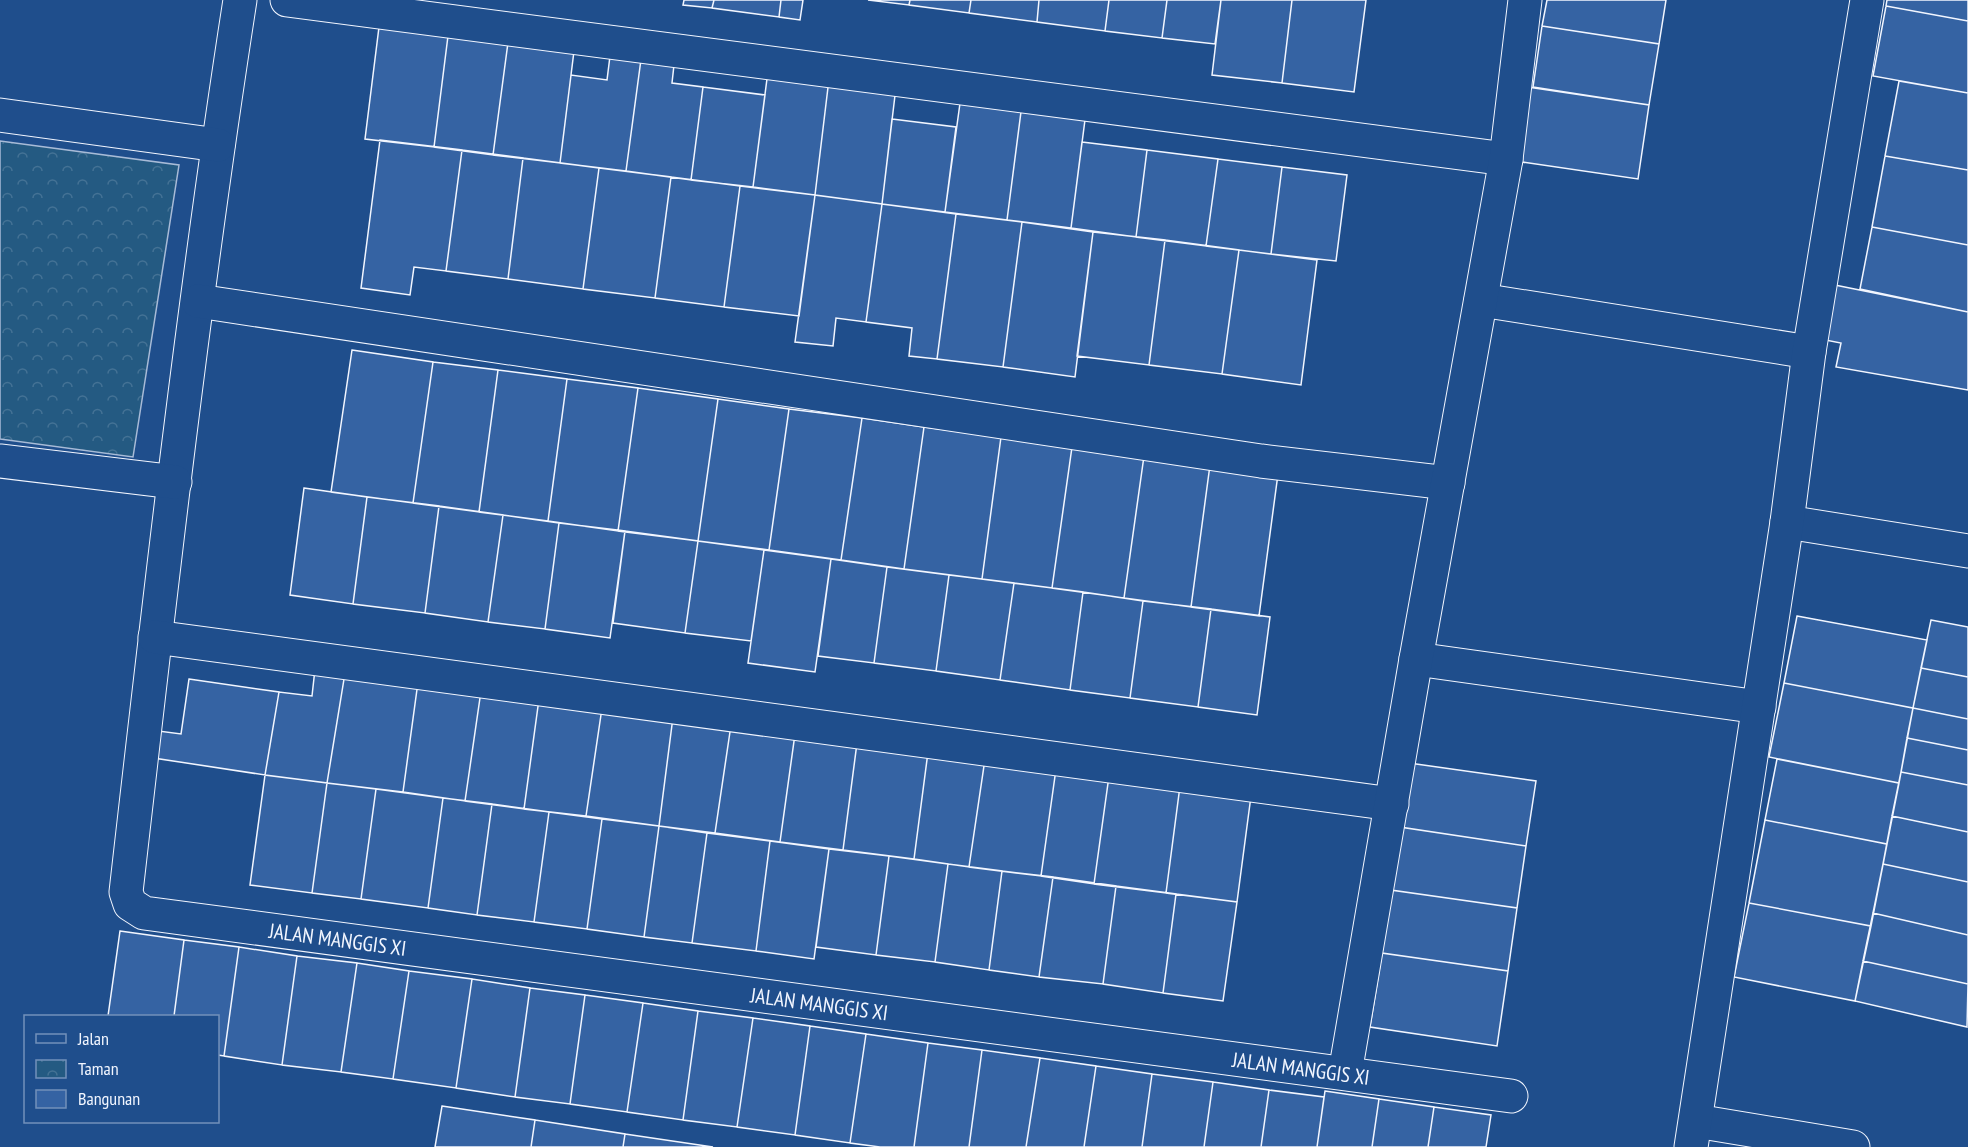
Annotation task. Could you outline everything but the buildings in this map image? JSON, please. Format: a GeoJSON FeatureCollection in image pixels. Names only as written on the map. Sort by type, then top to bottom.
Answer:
{"type":"FeatureCollection","features":[{"type":"Feature","properties":{"kind":"street"},"geometry":{"type":"LineString","coordinates":[[240,0],[218,145],[155,637],[1392,804]]}},
{"type":"Feature","properties":{"kind":"street"},"geometry":{"type":"LineString","coordinates":[[287,0],[1506,159]]}},
{"type":"Feature","properties":{"kind":"street"},"geometry":{"type":"LineString","coordinates":[[1345,1073],[1416,659],[1506,159],[1525,0]]}},
{"type":"Feature","properties":{"kind":"street"},"geometry":{"type":"LineString","coordinates":[[1853,1147],[1693,1134],[1787,522],[1809,352],[1868,0]]}},
{"type":"Feature","properties":{"kind":"street"},"geometry":{"type":"LineString","coordinates":[[0,115],[218,145]]}},
{"type":"Feature","properties":{"kind":"street"},"geometry":{"type":"LineString","coordinates":[[1482,300],[1809,352]]}},
{"type":"Feature","properties":{"kind":"street"},"geometry":{"type":"LineString","coordinates":[[198,301],[1261,461],[1448,483]]}},
{"type":"Feature","properties":{"kind":"street"},"geometry":{"type":"LineString","coordinates":[[0,461],[175,482]]}},
{"type":"Feature","properties":{"kind":"street"},"geometry":{"type":"LineString","coordinates":[[1787,522],[1968,551]]}},
{"type":"Feature","properties":{"kind":"street","name":"JALAN MANGGIS XI"},"geometry":{"type":"LineString","coordinates":[[155,637],[126,892],[129,904],[144,913],[1511,1096]]}},
{"type":"Feature","properties":{"kind":"street"},"geometry":{"type":"LineString","coordinates":[[1416,659],[1759,707]]}},
{"type":"Feature","properties":{"kind":"green space"},"geometry":{"type":"Polygon","coordinates":[[[0,141],[179,165],[133,457],[0,439],[0,141]]]}}]}
